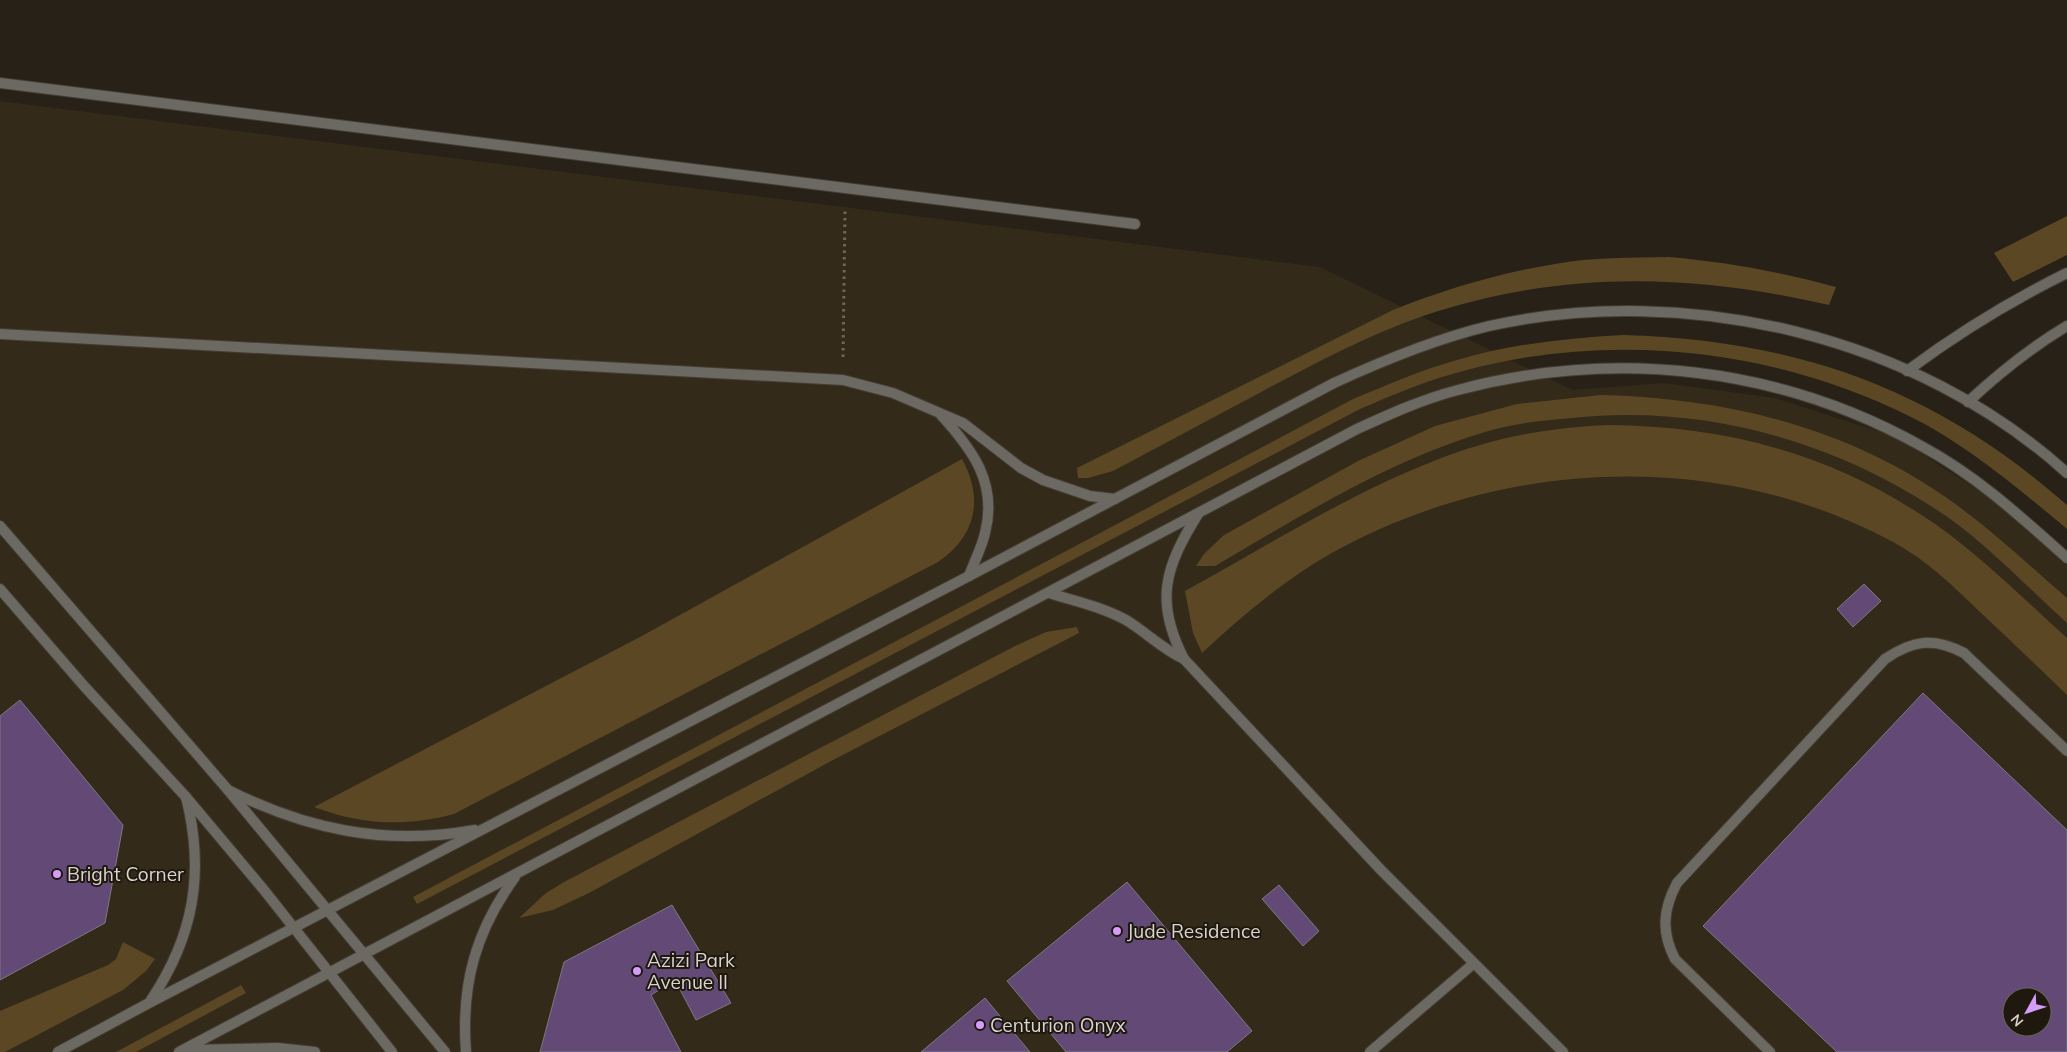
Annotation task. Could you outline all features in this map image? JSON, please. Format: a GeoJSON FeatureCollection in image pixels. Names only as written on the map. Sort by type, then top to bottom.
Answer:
{"type":"FeatureCollection","features":[{"type":"Feature","properties":{"kind":"street"},"geometry":{"type":"LineString","coordinates":[[0,82],[1135,224]]}},
{"type":"Feature","properties":{"kind":"street"},"geometry":{"type":"LineString","coordinates":[[1907,371],[1987,315],[2067,273]]}},
{"type":"Feature","properties":{"kind":"street"},"geometry":{"type":"LineString","coordinates":[[58,1052],[1334,383],[1384,360],[1436,341],[1480,329],[1543,317],[1598,312],[1653,311],[1708,315],[1762,324],[1816,337],[1869,354],[1907,371],[1968,402],[2015,432],[2067,473]]}},
{"type":"Feature","properties":{"kind":"street"},"geometry":{"type":"LineString","coordinates":[[1968,402],[2001,371],[2037,344],[2067,326]]}},
{"type":"Feature","properties":{"kind":"street"},"geometry":{"type":"LineString","coordinates":[[0,334],[843,380],[893,393],[963,423],[1021,468],[1043,480],[1090,496],[1115,499]]}},
{"type":"Feature","properties":{"kind":"street"},"geometry":{"type":"LineString","coordinates":[[181,1051],[1357,429],[1406,407],[1457,390],[1509,378],[1562,370],[1616,367],[1669,369],[1723,375],[1775,386],[1827,402],[1877,422],[1924,447],[1970,476],[2012,509],[2067,558]]}},
{"type":"Feature","properties":{"kind":"street"},"geometry":{"type":"LineString","coordinates":[[940,414],[968,446],[984,479],[988,497],[985,532],[969,576]]}},
{"type":"Feature","properties":{"kind":"street"},"geometry":{"type":"LineString","coordinates":[[1184,660],[1168,623],[1167,583],[1171,563],[1179,545],[1198,514]]}},
{"type":"Feature","properties":{"kind":"street"},"geometry":{"type":"LineString","coordinates":[[0,526],[228,790],[445,1052]]}},
{"type":"Feature","properties":{"kind":"street"},"geometry":{"type":"LineString","coordinates":[[0,589],[84,686],[186,797],[294,928],[392,1052]]}},
{"type":"Feature","properties":{"kind":"street"},"geometry":{"type":"LineString","coordinates":[[1049,593],[1115,614],[1139,629],[1160,646],[1184,660],[1303,788],[1473,964],[1563,1052]]}},
{"type":"Feature","properties":{"kind":"street"},"geometry":{"type":"LineString","coordinates":[[1770,1052],[1675,959],[1668,945],[1665,912],[1677,883],[1885,659],[1899,650],[1915,644],[1932,642],[1949,645],[1964,653],[2067,751]]}},
{"type":"Feature","properties":{"kind":"street"},"geometry":{"type":"LineString","coordinates":[[228,790],[284,816],[343,831],[415,837],[486,828]]}},
{"type":"Feature","properties":{"kind":"street"},"geometry":{"type":"LineString","coordinates":[[149,1003],[176,958],[192,907],[196,851],[193,824],[186,797]]}},
{"type":"Feature","properties":{"kind":"street"},"geometry":{"type":"LineString","coordinates":[[466,1052],[465,998],[470,969],[488,919],[518,874]]}},
{"type":"Feature","properties":{"kind":"street"},"geometry":{"type":"LineString","coordinates":[[1370,1052],[1473,964]]}},
{"type":"Feature","properties":{"kind":"street"},"geometry":{"type":"LineString","coordinates":[[181,1051],[278,1048],[315,1052]]}},
{"type":"Feature","properties":{"kind":"path"},"geometry":{"type":"LineString","coordinates":[[843,380],[846,188]]}},
{"type":"Feature","properties":{"kind":"shaded area"},"geometry":{"type":"Polygon","coordinates":[[[0,101],[1320,267],[1572,390],[1664,383],[1775,398],[1896,437],[2004,507],[2067,561],[2067,1052],[0,1052],[0,101]]]}},
{"type":"Feature","properties":{"kind":"shaded area"},"geometry":{"type":"Polygon","coordinates":[[[2067,216],[2067,255],[2013,282],[1994,253],[2067,216]]]}},
{"type":"Feature","properties":{"kind":"shaded area"},"geometry":{"type":"Polygon","coordinates":[[[1669,257],[1754,268],[1836,287],[1829,305],[1777,294],[1726,287],[1676,282],[1625,281],[1525,290],[1474,301],[1423,316],[1362,341],[1303,370],[1113,471],[1088,478],[1078,478],[1077,468],[1393,310],[1413,302],[1493,277],[1555,264],[1597,259],[1669,257]]]}},
{"type":"Feature","properties":{"kind":"shaded area"},"geometry":{"type":"Polygon","coordinates":[[[1623,335],[1687,339],[1748,347],[1806,360],[1861,378],[1915,402],[1967,430],[2017,465],[2067,505],[2067,529],[1992,468],[1932,428],[1859,394],[1805,375],[1750,362],[1694,353],[1637,350],[1580,351],[1523,358],[1467,370],[1426,382],[1360,409],[417,904],[413,897],[1353,399],[1430,368],[1477,354],[1539,343],[1623,335]]]}},
{"type":"Feature","properties":{"kind":"shaded area"},"geometry":{"type":"Polygon","coordinates":[[[1601,395],[1648,397],[1741,411],[1786,422],[1830,437],[1873,455],[1914,477],[1954,503],[2012,549],[2067,598],[2067,623],[1962,528],[1904,490],[1860,467],[1814,448],[1768,434],[1720,423],[1671,417],[1622,415],[1572,418],[1512,425],[1492,430],[1419,456],[1384,472],[1350,489],[1215,566],[1196,566],[1204,554],[1224,535],[1358,461],[1435,426],[1517,404],[1601,395]]]}},
{"type":"Feature","properties":{"kind":"shaded area"},"geometry":{"type":"Polygon","coordinates":[[[1607,425],[1696,431],[1780,449],[1821,463],[1861,480],[1900,501],[1938,526],[1972,552],[2067,638],[2067,695],[1940,574],[1893,542],[1826,512],[1756,491],[1683,479],[1610,477],[1537,483],[1466,498],[1396,522],[1313,564],[1279,587],[1202,653],[1193,633],[1185,591],[1295,529],[1371,489],[1449,455],[1487,443],[1531,433],[1607,425]]]}},
{"type":"Feature","properties":{"kind":"shaded area"},"geometry":{"type":"Polygon","coordinates":[[[962,459],[973,488],[972,516],[968,529],[961,541],[938,562],[454,814],[418,821],[384,822],[349,818],[314,807],[640,637],[962,459]]]}},
{"type":"Feature","properties":{"kind":"shaded area"},"geometry":{"type":"Polygon","coordinates":[[[1077,627],[1079,633],[833,760],[589,893],[553,910],[519,918],[546,893],[564,882],[1017,645],[1046,632],[1077,627]]]}},
{"type":"Feature","properties":{"kind":"shaded area"},"geometry":{"type":"Polygon","coordinates":[[[123,942],[155,959],[146,971],[123,990],[5,1052],[0,1052],[0,1011],[108,965],[116,959],[123,942]]]}},
{"type":"Feature","properties":{"kind":"shaded area"},"geometry":{"type":"Polygon","coordinates":[[[241,985],[246,993],[136,1052],[116,1052],[241,985]]]}},
{"type":"Feature","properties":{"kind":"building"},"geometry":{"type":"Polygon","coordinates":[[[1864,584],[1881,601],[1853,627],[1837,609],[1864,584]]]}},
{"type":"Feature","properties":{"kind":"building"},"geometry":{"type":"Polygon","coordinates":[[[1923,693],[2067,830],[2067,1052],[1837,1052],[1703,926],[1923,693]]]}},
{"type":"Feature","properties":{"kind":"building","name":"Bright Corner"},"geometry":{"type":"Polygon","coordinates":[[[20,700],[123,825],[105,923],[0,980],[0,716],[20,700]]]}},
{"type":"Feature","properties":{"kind":"building","name":"Jude Residence"},"geometry":{"type":"Polygon","coordinates":[[[1127,882],[1252,1031],[1227,1052],[1066,1052],[1007,981],[1127,882]]]}},
{"type":"Feature","properties":{"kind":"building"},"geometry":{"type":"Polygon","coordinates":[[[1279,885],[1319,931],[1303,946],[1262,899],[1279,885]]]}},
{"type":"Feature","properties":{"kind":"building","name":"Azizi Park Avenue II"},"geometry":{"type":"Polygon","coordinates":[[[672,905],[731,1003],[696,1020],[675,980],[651,995],[681,1052],[540,1052],[564,962],[672,905]]]}},
{"type":"Feature","properties":{"kind":"building","name":"Centurion Onyx"},"geometry":{"type":"Polygon","coordinates":[[[985,998],[1030,1052],[921,1052],[985,998]]]}},
{"type":"Feature","properties":{"kind":"place","name":"Bright Corner"},"geometry":{"type":"Point","coordinates":[57,874]}},
{"type":"Feature","properties":{"kind":"place","name":"Jude Residence"},"geometry":{"type":"Point","coordinates":[1117,931]}},
{"type":"Feature","properties":{"kind":"place","name":"Azizi Park Avenue II"},"geometry":{"type":"Point","coordinates":[637,971]}},
{"type":"Feature","properties":{"kind":"place","name":"Centurion Onyx"},"geometry":{"type":"Point","coordinates":[980,1025]}}]}
